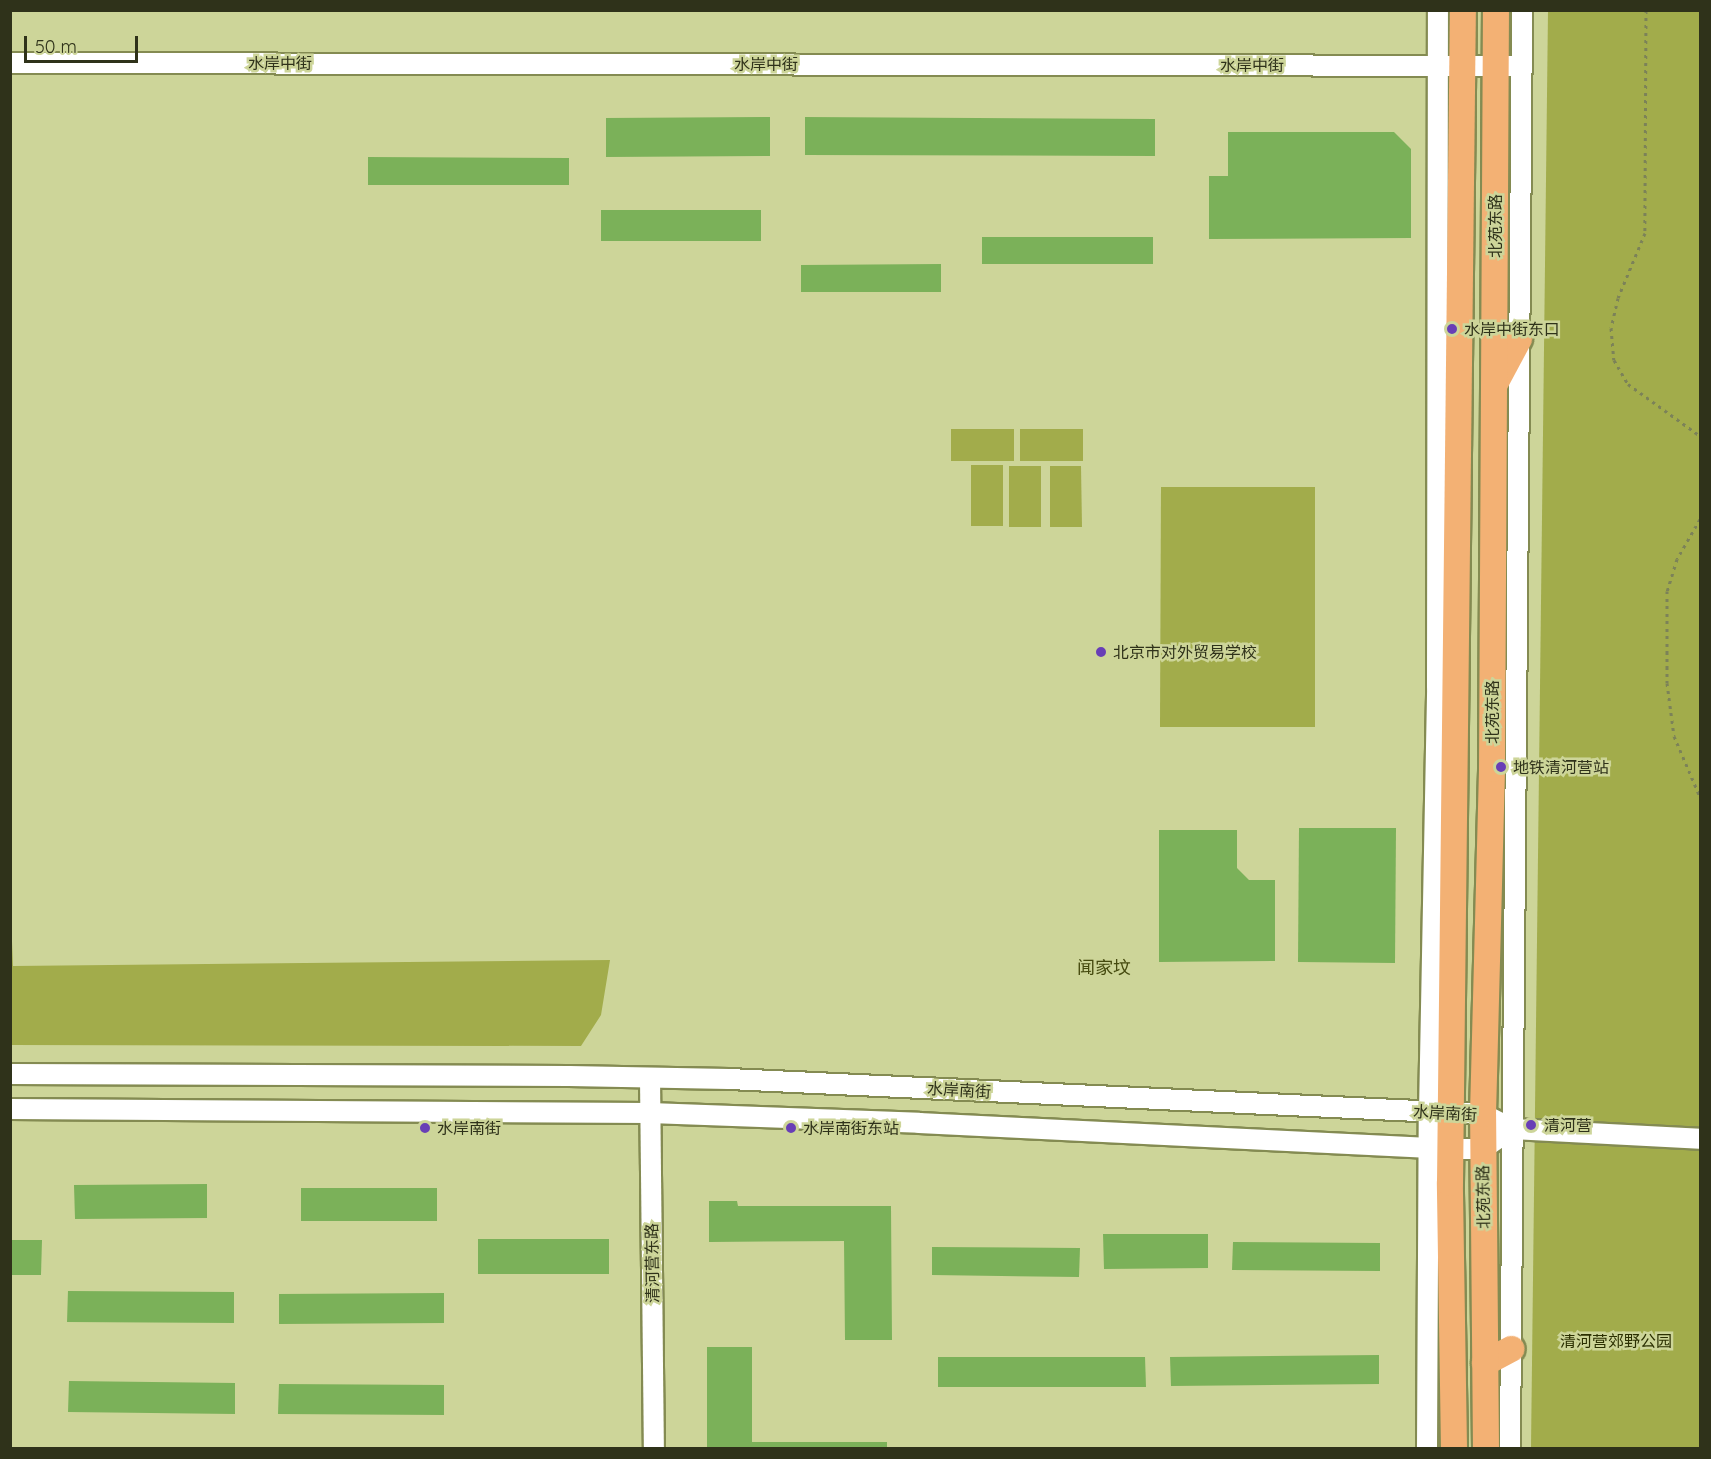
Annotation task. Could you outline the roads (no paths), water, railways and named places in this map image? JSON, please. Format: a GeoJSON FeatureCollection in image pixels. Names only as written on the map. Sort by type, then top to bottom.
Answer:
{"type":"FeatureCollection","features":[{"type":"Feature","properties":{"kind":"main road","name":"北苑东路"},"geometry":{"type":"LineString","coordinates":[[1454,1449],[1440,1112],[1454,857],[1450,66],[1463,10]]}},
{"type":"Feature","properties":{"kind":"main road","name":"北苑东路"},"geometry":{"type":"LineString","coordinates":[[1486,1449],[1483,1114],[1492,769],[1496,10]]}},
{"type":"Feature","properties":{"kind":"main road"},"geometry":{"type":"LineString","coordinates":[[1494,385],[1519,339]]}},
{"type":"Feature","properties":{"kind":"main road"},"geometry":{"type":"LineString","coordinates":[[1433,880],[1454,857]]}},
{"type":"Feature","properties":{"kind":"main road"},"geometry":{"type":"LineString","coordinates":[[1485,1363],[1511,1349]]}},
{"type":"Feature","properties":{"kind":"street"},"geometry":{"type":"LineString","coordinates":[[1438,10],[1450,66],[1433,880],[1440,1112]]}},
{"type":"Feature","properties":{"kind":"street"},"geometry":{"type":"LineString","coordinates":[[1510,1449],[1522,10]]}},
{"type":"Feature","properties":{"kind":"street","name":"水岸中街"},"geometry":{"type":"LineString","coordinates":[[10,63],[1522,66]]}},
{"type":"Feature","properties":{"kind":"street","name":"水岸南街"},"geometry":{"type":"LineString","coordinates":[[10,1074],[650,1078],[1483,1114],[1512,1129],[1483,1149],[650,1113],[10,1109]]}},
{"type":"Feature","properties":{"kind":"street","name":"清河营东路"},"geometry":{"type":"LineString","coordinates":[[650,1078],[654,1449]]}},
{"type":"Feature","properties":{"kind":"street"},"geometry":{"type":"LineString","coordinates":[[1512,1129],[1701,1139]]}},
{"type":"Feature","properties":{"kind":"street"},"geometry":{"type":"LineString","coordinates":[[1427,1449],[1440,1148]]}},
{"type":"Feature","properties":{"kind":"place","name":"水岸中街东口"},"geometry":{"type":"Point","coordinates":[1452,329]}},
{"type":"Feature","properties":{"kind":"place","name":"北京市对外贸易学校"},"geometry":{"type":"Point","coordinates":[1101,652]}},
{"type":"Feature","properties":{"kind":"place","name":"地铁清河营站"},"geometry":{"type":"Point","coordinates":[1501,767]}},
{"type":"Feature","properties":{"kind":"place","name":"清河营"},"geometry":{"type":"Point","coordinates":[1531,1125]}},
{"type":"Feature","properties":{"kind":"place","name":"水岸南街"},"geometry":{"type":"Point","coordinates":[425,1128]}},
{"type":"Feature","properties":{"kind":"place","name":"水岸南街东站"},"geometry":{"type":"Point","coordinates":[791,1128]}},
{"type":"Feature","properties":{"kind":"district","name":"闻家坟"},"geometry":{"type":"Point","coordinates":[1104,968]}},
{"type":"Feature","properties":{"kind":"park label","name":"清河营郊野公园"},"geometry":{"type":"Point","coordinates":[1616,1341]}}]}
